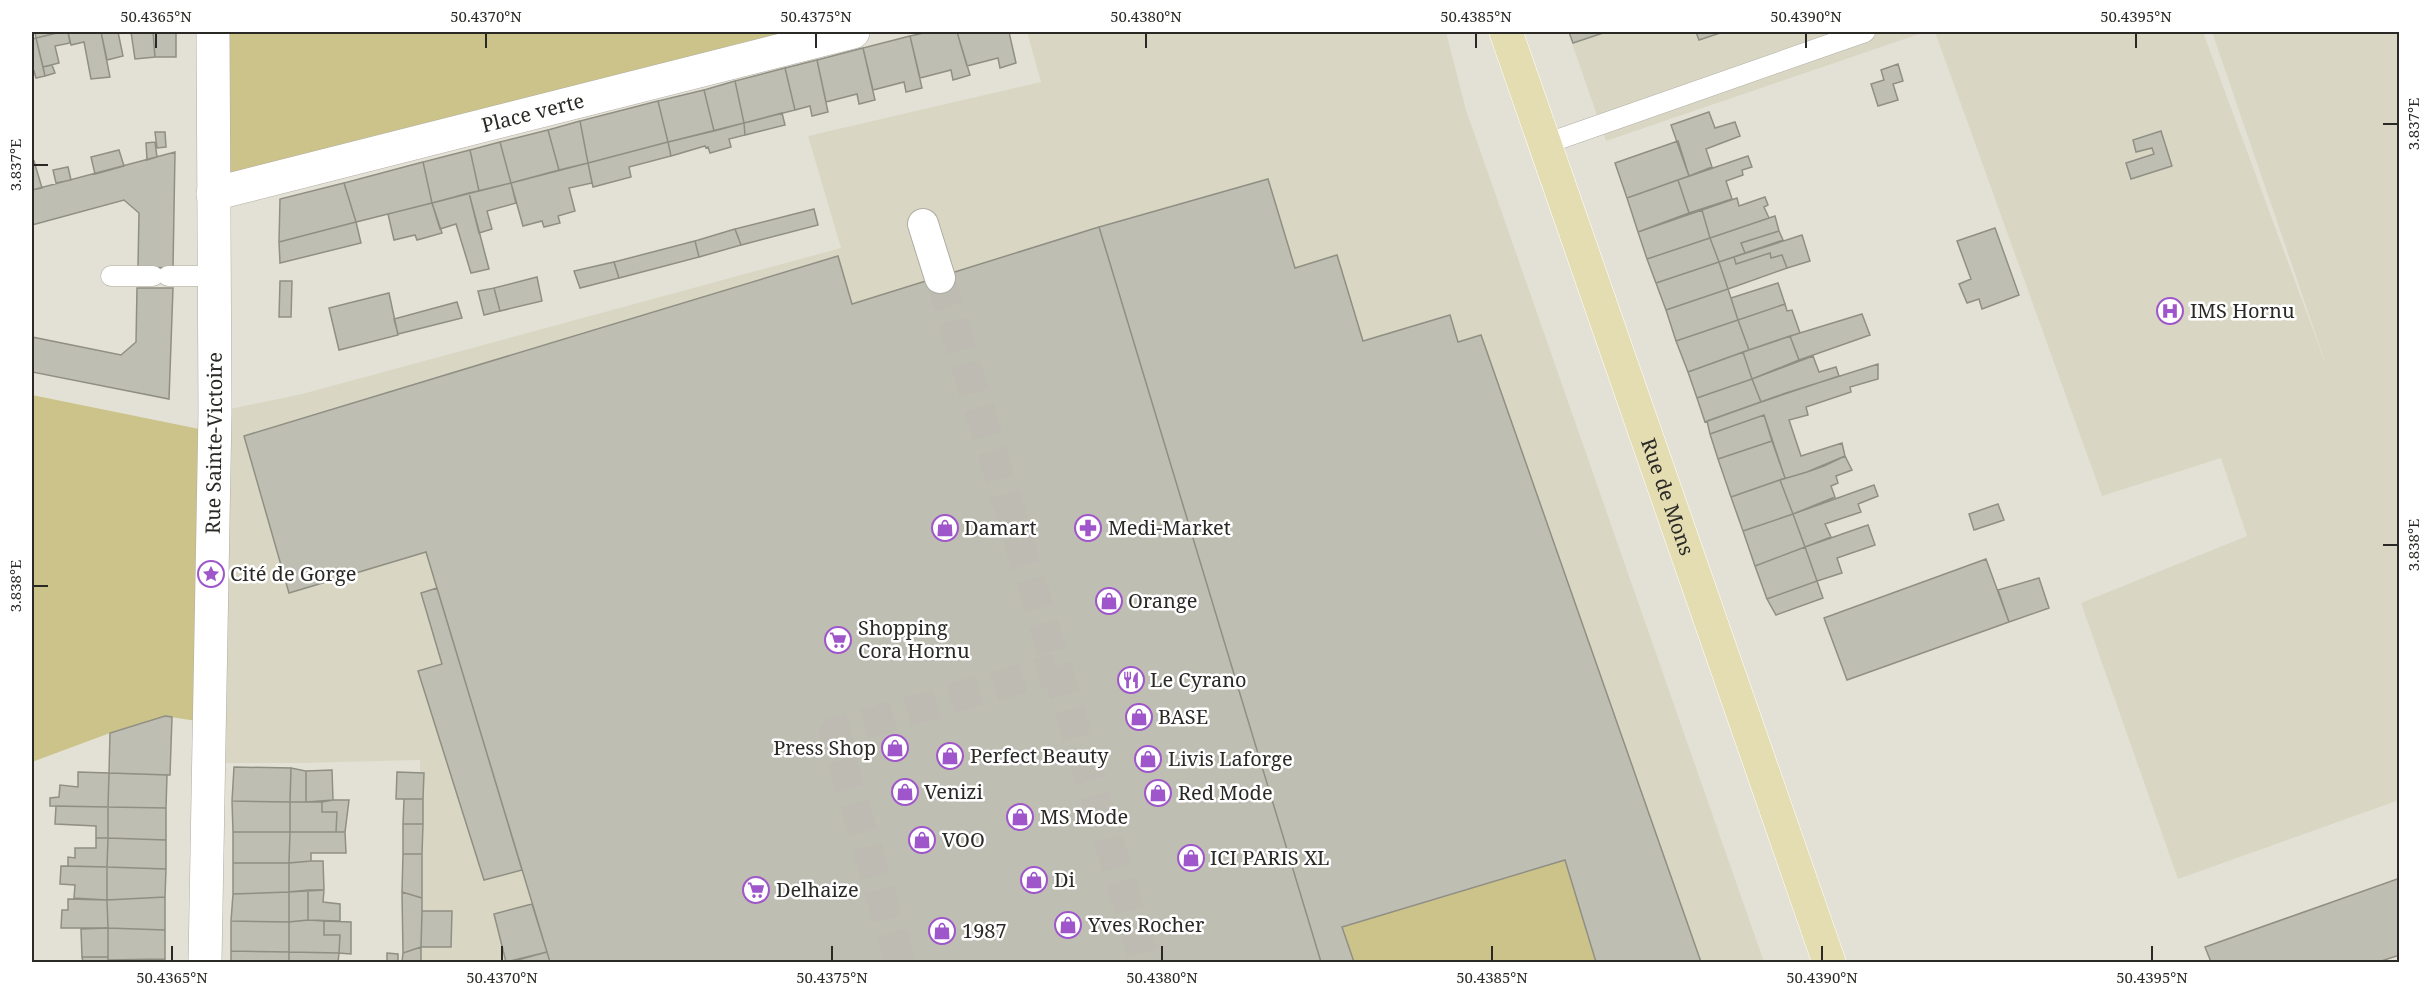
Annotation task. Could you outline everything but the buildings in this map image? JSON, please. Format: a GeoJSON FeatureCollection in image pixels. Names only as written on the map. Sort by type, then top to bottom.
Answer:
{"type":"FeatureCollection","features":[{"type":"Feature","properties":{"kind":"main road","name":"Rue de Mons"},"geometry":{"type":"LineString","coordinates":[[1506,32],[1829,963]]}},
{"type":"Feature","properties":{"kind":"street","name":"Rue Sainte-Victoire"},"geometry":{"type":"LineString","coordinates":[[205,963],[215,412],[213,32]]}},
{"type":"Feature","properties":{"kind":"street","name":"Place verte"},"geometry":{"type":"LineString","coordinates":[[213,194],[853,32]]}},
{"type":"Feature","properties":{"kind":"street"},"geometry":{"type":"LineString","coordinates":[[923,224],[940,278]]}},
{"type":"Feature","properties":{"kind":"lane"},"geometry":{"type":"LineString","coordinates":[[1545,144],[1864,32]]}},
{"type":"Feature","properties":{"kind":"lane"},"geometry":{"type":"LineString","coordinates":[[111,276],[213,276]]}},
{"type":"Feature","properties":{"kind":"shaded area"},"geometry":{"type":"Polygon","coordinates":[[[213,32],[853,32],[213,194],[213,32]]]}},
{"type":"Feature","properties":{"kind":"shaded area"},"geometry":{"type":"Polygon","coordinates":[[[1027,32],[1446,32],[1466,110],[1764,962],[420,962],[420,760],[208,763],[215,412],[302,394],[841,248],[808,136],[1041,82],[1027,32]]]}},
{"type":"Feature","properties":{"kind":"shaded area"},"geometry":{"type":"Polygon","coordinates":[[[1568,32],[1925,32],[1606,141],[1568,32]]]}},
{"type":"Feature","properties":{"kind":"shaded area"},"geometry":{"type":"Polygon","coordinates":[[[1935,32],[2203,32],[2329,373],[2212,32],[2399,32],[2399,800],[2178,879],[2081,603],[2247,536],[2221,458],[2102,496],[1935,32]]]}},
{"type":"Feature","properties":{"kind":"shaded area"},"geometry":{"type":"Polygon","coordinates":[[[32,395],[214,432],[197,721],[164,716],[32,762],[32,395]]]}},
{"type":"Feature","properties":{"kind":"shaded area"},"geometry":{"type":"Polygon","coordinates":[[[1565,860],[1596,962],[1354,962],[1342,927],[1565,860]]]}},
{"type":"Feature","properties":{"kind":"tunnel"},"geometry":{"type":"LineString","coordinates":[[940,278],[1145,962]]}},
{"type":"Feature","properties":{"kind":"tunnel"},"geometry":{"type":"LineString","coordinates":[[900,962],[834,733],[1057,668]]}},
{"type":"Feature","properties":{"kind":"place","name":"IMS Hornu"},"geometry":{"type":"Point","coordinates":[2170,311]}},
{"type":"Feature","properties":{"kind":"place","name":"Damart"},"geometry":{"type":"Point","coordinates":[945,528]}},
{"type":"Feature","properties":{"kind":"place","name":"Medi-Market"},"geometry":{"type":"Point","coordinates":[1088,528]}},
{"type":"Feature","properties":{"kind":"place","name":"Cité de Gorge"},"geometry":{"type":"Point","coordinates":[211,574]}},
{"type":"Feature","properties":{"kind":"place","name":"Orange"},"geometry":{"type":"Point","coordinates":[1109,601]}},
{"type":"Feature","properties":{"kind":"place","name":"Shopping Cora Hornu"},"geometry":{"type":"Point","coordinates":[838,640]}},
{"type":"Feature","properties":{"kind":"place","name":"Le Cyrano"},"geometry":{"type":"Point","coordinates":[1131,680]}},
{"type":"Feature","properties":{"kind":"place","name":"BASE"},"geometry":{"type":"Point","coordinates":[1139,717]}},
{"type":"Feature","properties":{"kind":"place","name":"Press Shop"},"geometry":{"type":"Point","coordinates":[895,748]}},
{"type":"Feature","properties":{"kind":"place","name":"Perfect Beauty"},"geometry":{"type":"Point","coordinates":[950,756]}},
{"type":"Feature","properties":{"kind":"place","name":"Livis Laforge"},"geometry":{"type":"Point","coordinates":[1148,759]}},
{"type":"Feature","properties":{"kind":"place","name":"Venizi"},"geometry":{"type":"Point","coordinates":[905,792]}},
{"type":"Feature","properties":{"kind":"place","name":"Red Mode"},"geometry":{"type":"Point","coordinates":[1158,793]}},
{"type":"Feature","properties":{"kind":"place","name":"MS Mode"},"geometry":{"type":"Point","coordinates":[1020,817]}},
{"type":"Feature","properties":{"kind":"place","name":"VOO"},"geometry":{"type":"Point","coordinates":[922,840]}},
{"type":"Feature","properties":{"kind":"place","name":"ICI PARIS XL"},"geometry":{"type":"Point","coordinates":[1191,858]}},
{"type":"Feature","properties":{"kind":"place","name":"Di"},"geometry":{"type":"Point","coordinates":[1034,880]}},
{"type":"Feature","properties":{"kind":"place","name":"Delhaize"},"geometry":{"type":"Point","coordinates":[756,890]}},
{"type":"Feature","properties":{"kind":"place","name":"Yves Rocher"},"geometry":{"type":"Point","coordinates":[1068,925]}},
{"type":"Feature","properties":{"kind":"place","name":"1987"},"geometry":{"type":"Point","coordinates":[942,931]}}]}
